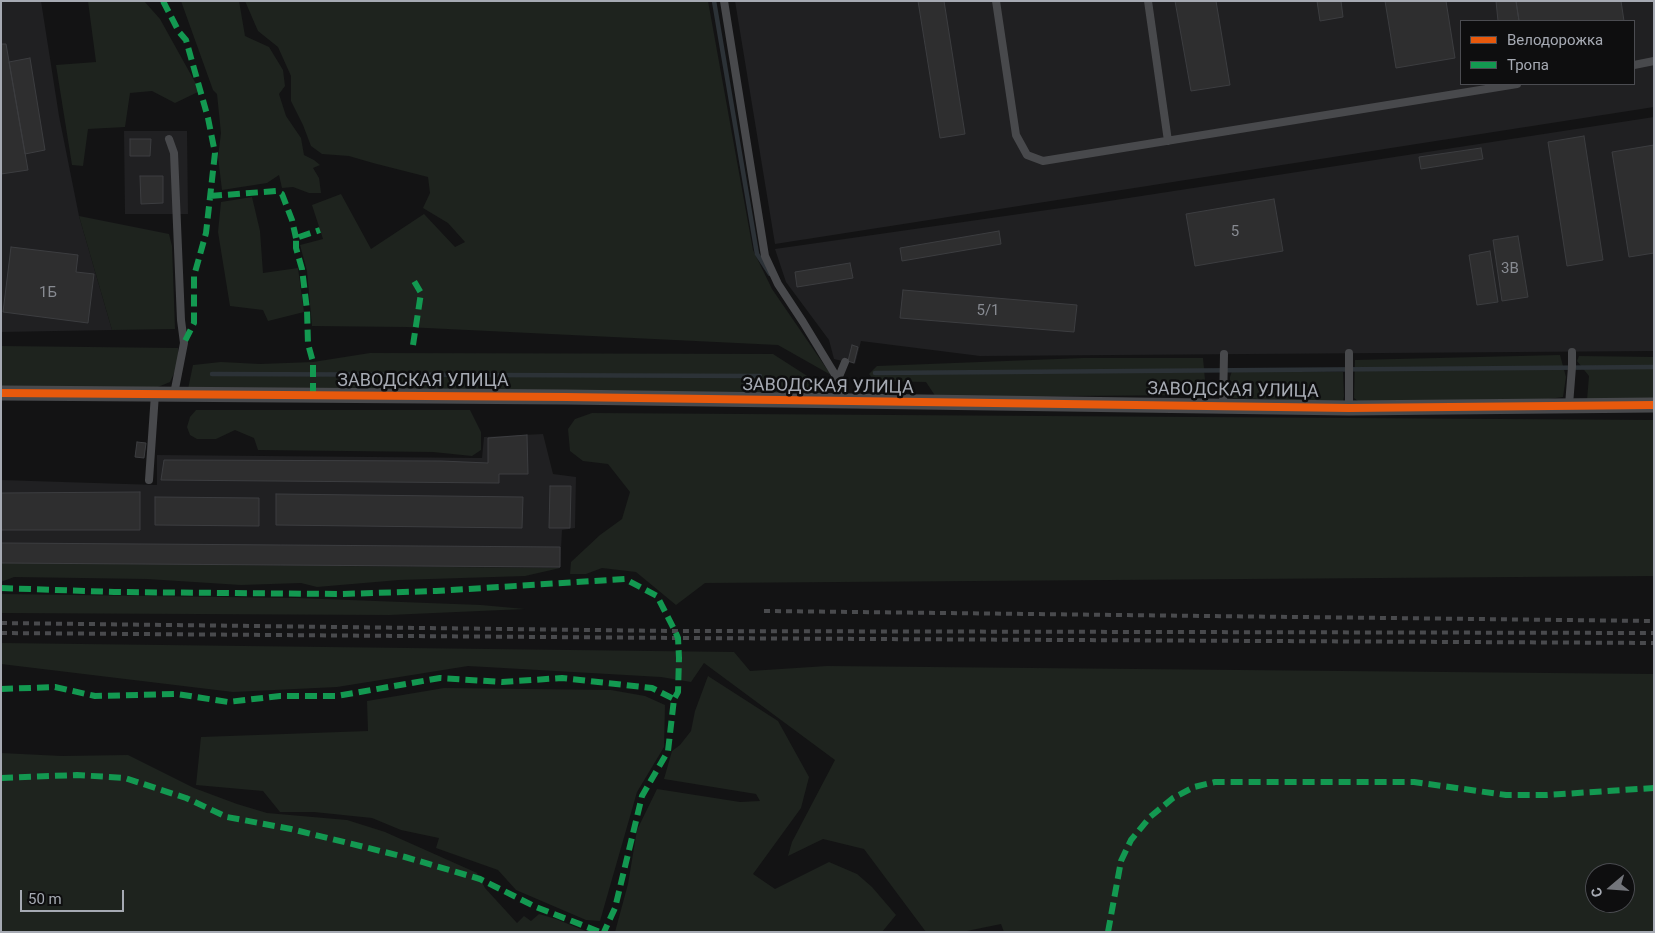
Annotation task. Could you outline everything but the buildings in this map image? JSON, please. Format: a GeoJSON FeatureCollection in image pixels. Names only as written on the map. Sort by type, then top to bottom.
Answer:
{"type":"FeatureCollection","features":[{"type":"Feature","properties":{"kind":"street","name":"ЗАВОДСКАЯ УЛИЦА"},"geometry":{"type":"LineString","coordinates":[[1,393],[556,397],[1349,408],[1654,405]]}},
{"type":"Feature","properties":{"kind":"lane"},"geometry":{"type":"LineString","coordinates":[[724,1],[765,256],[778,284],[842,386],[840,402]]}},
{"type":"Feature","properties":{"kind":"lane"},"geometry":{"type":"LineString","coordinates":[[996,1],[1016,135],[1027,155],[1043,161],[1511,85]]}},
{"type":"Feature","properties":{"kind":"lane"},"geometry":{"type":"LineString","coordinates":[[1148,1],[1168,141]]}},
{"type":"Feature","properties":{"kind":"lane"},"geometry":{"type":"LineString","coordinates":[[1635,65],[1654,61]]}},
{"type":"Feature","properties":{"kind":"lane"},"geometry":{"type":"LineString","coordinates":[[169,139],[174,153],[181,320],[184,343],[174,394]]}},
{"type":"Feature","properties":{"kind":"lane"},"geometry":{"type":"LineString","coordinates":[[1569,405],[1572,352]]}},
{"type":"Feature","properties":{"kind":"lane"},"geometry":{"type":"LineString","coordinates":[[1349,353],[1349,408]]}},
{"type":"Feature","properties":{"kind":"lane"},"geometry":{"type":"LineString","coordinates":[[1223,406],[1224,354]]}},
{"type":"Feature","properties":{"kind":"lane"},"geometry":{"type":"LineString","coordinates":[[838,379],[845,362]]}},
{"type":"Feature","properties":{"kind":"lane"},"geometry":{"type":"LineString","coordinates":[[149,480],[155,394]]}},
{"type":"Feature","properties":{"kind":"shaded area"},"geometry":{"type":"Polygon","coordinates":[[[1,1],[41,1],[59,116],[79,216],[112,330],[1,332],[1,1]]]}},
{"type":"Feature","properties":{"kind":"shaded area"},"geometry":{"type":"Polygon","coordinates":[[[88,1],[144,1],[160,19],[200,91],[175,103],[152,91],[130,93],[125,127],[88,129],[83,166],[72,165],[56,65],[96,62],[88,1]]]}},
{"type":"Feature","properties":{"kind":"shaded area"},"geometry":{"type":"Polygon","coordinates":[[[181,1],[239,1],[245,36],[269,47],[283,70],[285,86],[279,94],[286,116],[301,138],[304,155],[320,165],[313,168],[319,178],[321,193],[309,193],[293,187],[282,188],[279,175],[267,183],[222,190],[218,157],[221,133],[217,94],[213,90],[181,1]]]}},
{"type":"Feature","properties":{"kind":"shaded area"},"geometry":{"type":"Polygon","coordinates":[[[245,1],[708,1],[753,250],[772,289],[831,375],[778,345],[406,327],[312,326],[307,271],[300,245],[323,239],[312,205],[341,194],[371,249],[424,214],[455,247],[465,242],[448,223],[423,208],[430,193],[428,177],[349,156],[322,154],[311,146],[291,101],[291,76],[278,47],[258,31],[245,1]]]}},
{"type":"Feature","properties":{"kind":"shaded area"},"geometry":{"type":"Polygon","coordinates":[[[735,1],[1654,1],[1654,107],[775,244],[735,1]]]}},
{"type":"Feature","properties":{"kind":"shaded area"},"geometry":{"type":"Polygon","coordinates":[[[1654,117],[1654,351],[980,356],[861,341],[855,364],[834,359],[829,340],[786,282],[775,249],[1096,203],[1654,117]]]}},
{"type":"Feature","properties":{"kind":"shaded area"},"geometry":{"type":"Polygon","coordinates":[[[124,131],[187,131],[188,214],[125,214],[124,131]]]}},
{"type":"Feature","properties":{"kind":"shaded area"},"geometry":{"type":"Polygon","coordinates":[[[252,197],[260,231],[263,273],[298,268],[304,312],[268,321],[263,310],[230,306],[218,232],[221,202],[252,197]]]}},
{"type":"Feature","properties":{"kind":"shaded area"},"geometry":{"type":"Polygon","coordinates":[[[79,216],[169,234],[172,246],[175,329],[112,330],[79,216]]]}},
{"type":"Feature","properties":{"kind":"shaded area"},"geometry":{"type":"Polygon","coordinates":[[[1,346],[178,348],[178,365],[170,382],[158,387],[1,388],[1,346]]]}},
{"type":"Feature","properties":{"kind":"shaded area"},"geometry":{"type":"Polygon","coordinates":[[[370,353],[773,354],[829,390],[824,394],[188,389],[193,365],[221,362],[260,364],[313,362],[370,353]]]}},
{"type":"Feature","properties":{"kind":"shaded area"},"geometry":{"type":"Polygon","coordinates":[[[1560,355],[1566,377],[1563,397],[1549,399],[1359,402],[1354,398],[1355,360],[1560,355]]]}},
{"type":"Feature","properties":{"kind":"shaded area"},"geometry":{"type":"Polygon","coordinates":[[[1579,356],[1654,357],[1654,400],[1587,400],[1589,376],[1577,361],[1579,356]]]}},
{"type":"Feature","properties":{"kind":"shaded area"},"geometry":{"type":"Polygon","coordinates":[[[1083,358],[1203,358],[1206,391],[1201,395],[936,397],[926,382],[875,381],[869,374],[877,366],[1083,358]]]}},
{"type":"Feature","properties":{"kind":"shaded area"},"geometry":{"type":"Polygon","coordinates":[[[1232,371],[1343,372],[1343,402],[1232,398],[1230,377],[1232,371]]]}},
{"type":"Feature","properties":{"kind":"shaded area"},"geometry":{"type":"Polygon","coordinates":[[[196,410],[470,410],[481,432],[481,450],[472,456],[433,452],[258,450],[254,438],[235,430],[216,439],[197,439],[190,435],[187,427],[190,417],[196,410]]]}},
{"type":"Feature","properties":{"kind":"shaded area"},"geometry":{"type":"Polygon","coordinates":[[[592,413],[1654,420],[1654,576],[705,583],[676,605],[636,572],[602,568],[586,574],[570,574],[571,562],[600,535],[622,519],[630,492],[608,464],[583,461],[570,451],[568,429],[575,419],[592,413]]]}},
{"type":"Feature","properties":{"kind":"shaded area"},"geometry":{"type":"Polygon","coordinates":[[[543,434],[553,474],[576,477],[575,528],[562,530],[560,568],[1,564],[1,480],[157,485],[157,455],[482,458],[484,437],[543,434]]]}},
{"type":"Feature","properties":{"kind":"shaded area"},"geometry":{"type":"Polygon","coordinates":[[[1,563],[560,568],[525,576],[399,580],[317,587],[301,583],[241,585],[147,579],[14,577],[1,582],[1,563]]]}},
{"type":"Feature","properties":{"kind":"shaded area"},"geometry":{"type":"Polygon","coordinates":[[[1,594],[297,598],[481,605],[525,609],[389,615],[1,613],[1,594]]]}},
{"type":"Feature","properties":{"kind":"shaded area"},"geometry":{"type":"Polygon","coordinates":[[[1,643],[734,652],[750,671],[827,666],[1654,674],[1654,932],[1004,932],[1001,924],[962,932],[926,932],[864,849],[823,839],[788,856],[792,842],[835,760],[704,663],[691,682],[661,677],[468,666],[337,687],[233,692],[1,664],[1,643]]]}},
{"type":"Feature","properties":{"kind":"shaded area"},"geometry":{"type":"Polygon","coordinates":[[[708,676],[778,721],[809,777],[801,808],[753,874],[775,889],[829,862],[857,874],[872,887],[896,915],[882,932],[615,932],[628,884],[637,830],[657,789],[740,802],[760,801],[756,794],[664,779],[672,751],[680,745],[691,731],[695,711],[708,676]]]}},
{"type":"Feature","properties":{"kind":"shaded area"},"geometry":{"type":"Polygon","coordinates":[[[444,688],[611,690],[645,696],[665,705],[664,747],[637,792],[600,921],[586,920],[516,890],[498,870],[436,848],[439,838],[401,830],[372,818],[314,812],[280,812],[263,791],[196,785],[201,737],[368,731],[367,701],[444,688]]]}},
{"type":"Feature","properties":{"kind":"shaded area"},"geometry":{"type":"Polygon","coordinates":[[[1,753],[62,756],[128,755],[194,788],[267,813],[347,820],[385,832],[477,873],[485,888],[517,923],[524,916],[531,921],[539,914],[588,932],[1,932],[1,753]]]}},
{"type":"Feature","properties":{"kind":"waterway"},"geometry":{"type":"LineString","coordinates":[[714,1],[757,254],[770,274]]}},
{"type":"Feature","properties":{"kind":"waterway"},"geometry":{"type":"LineString","coordinates":[[875,373],[1654,367]]}},
{"type":"Feature","properties":{"kind":"waterway"},"geometry":{"type":"LineString","coordinates":[[212,374],[760,376]]}},
{"type":"Feature","properties":{"kind":"railway"},"geometry":{"type":"LineString","coordinates":[[764,611],[1654,621]]}},
{"type":"Feature","properties":{"kind":"railway"},"geometry":{"type":"LineString","coordinates":[[1,623],[675,631],[1654,633]]}},
{"type":"Feature","properties":{"kind":"railway"},"geometry":{"type":"LineString","coordinates":[[1,633],[1654,643]]}},
{"type":"Feature","properties":{"kind":"marked path"},"geometry":{"type":"LineString","coordinates":[[163,1],[179,32],[186,40],[208,118],[215,153],[206,233],[194,276],[194,323],[184,343]]}},
{"type":"Feature","properties":{"kind":"marked path"},"geometry":{"type":"LineString","coordinates":[[210,196],[276,191],[282,194],[292,220],[296,238]]}},
{"type":"Feature","properties":{"kind":"marked path"},"geometry":{"type":"LineString","coordinates":[[313,395],[313,362],[308,344],[307,310],[302,269],[296,248],[296,238],[320,230]]}},
{"type":"Feature","properties":{"kind":"marked path"},"geometry":{"type":"LineString","coordinates":[[413,345],[421,293],[414,281]]}},
{"type":"Feature","properties":{"kind":"marked path"},"geometry":{"type":"LineString","coordinates":[[1,588],[114,592],[342,594],[436,591],[625,579],[657,596],[678,638],[678,692],[674,699]]}},
{"type":"Feature","properties":{"kind":"marked path"},"geometry":{"type":"LineString","coordinates":[[1,689],[55,687],[95,696],[177,694],[228,702],[280,696],[337,696],[440,678],[502,682],[562,678],[652,688],[674,699],[668,751],[642,796],[615,908],[604,932]]}},
{"type":"Feature","properties":{"kind":"marked path"},"geometry":{"type":"LineString","coordinates":[[1,778],[77,775],[125,778],[186,798],[227,817],[291,829],[405,857],[480,879],[536,907],[600,932]]}},
{"type":"Feature","properties":{"kind":"marked path"},"geometry":{"type":"LineString","coordinates":[[1108,932],[1121,861],[1131,840],[1150,817],[1173,798],[1194,787],[1215,782],[1414,782],[1506,795],[1547,795],[1654,788]]}},
{"type":"Feature","properties":{"kind":"cycle path"},"geometry":{"type":"LineString","coordinates":[[1,393],[566,397],[1349,408],[1654,405]]}}]}
